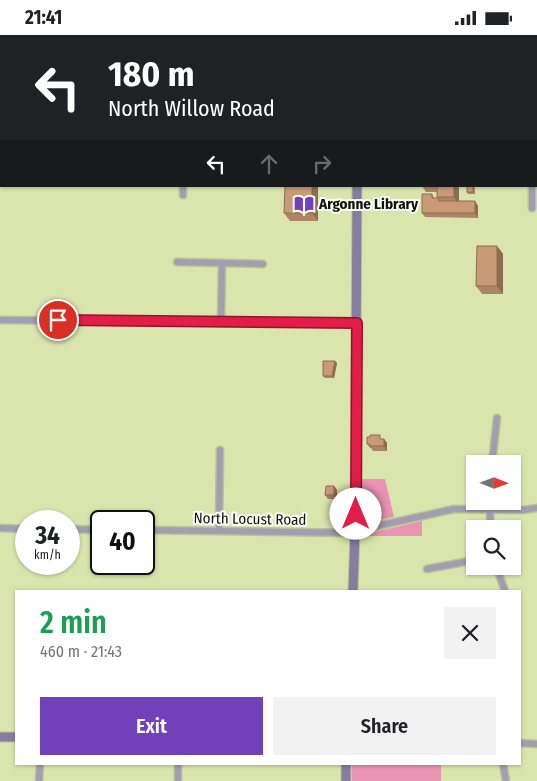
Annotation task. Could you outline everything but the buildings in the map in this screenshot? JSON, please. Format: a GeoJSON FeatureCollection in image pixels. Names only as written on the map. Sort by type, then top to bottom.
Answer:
{"type":"FeatureCollection","features":[{"type":"Feature","properties":{"kind":"street"},"geometry":{"type":"LineString","coordinates":[[182,187],[182,195]]}},
{"type":"Feature","properties":{"kind":"street"},"geometry":{"type":"LineString","coordinates":[[353,590],[357,187]]}},
{"type":"Feature","properties":{"kind":"street"},"geometry":{"type":"LineString","coordinates":[[532,187],[532,208]]}},
{"type":"Feature","properties":{"kind":"street"},"geometry":{"type":"LineString","coordinates":[[177,262],[263,264]]}},
{"type":"Feature","properties":{"kind":"street"},"geometry":{"type":"LineString","coordinates":[[221,322],[222,263]]}},
{"type":"Feature","properties":{"kind":"street"},"geometry":{"type":"LineString","coordinates":[[0,320],[357,323]]}},
{"type":"Feature","properties":{"kind":"street"},"geometry":{"type":"LineString","coordinates":[[493,455],[497,418]]}},
{"type":"Feature","properties":{"kind":"street"},"geometry":{"type":"LineString","coordinates":[[220,450],[220,531]]}},
{"type":"Feature","properties":{"kind":"street","name":"North Locust Road"},"geometry":{"type":"LineString","coordinates":[[521,510],[537,508]]}},
{"type":"Feature","properties":{"kind":"street","name":"North Locust Road"},"geometry":{"type":"LineString","coordinates":[[155,530],[355,532],[454,509],[466,509]]}},
{"type":"Feature","properties":{"kind":"street"},"geometry":{"type":"LineString","coordinates":[[0,528],[15,529]]}},
{"type":"Feature","properties":{"kind":"street"},"geometry":{"type":"LineString","coordinates":[[427,569],[466,562]]}},
{"type":"Feature","properties":{"kind":"street"},"geometry":{"type":"LineString","coordinates":[[499,575],[505,590]]}},
{"type":"Feature","properties":{"kind":"street"},"geometry":{"type":"LineString","coordinates":[[0,737],[15,737]]}},
{"type":"Feature","properties":{"kind":"street"},"geometry":{"type":"LineString","coordinates":[[521,743],[537,744]]}},
{"type":"Feature","properties":{"kind":"street"},"geometry":{"type":"LineString","coordinates":[[39,781],[40,765]]}},
{"type":"Feature","properties":{"kind":"street"},"geometry":{"type":"LineString","coordinates":[[178,765],[178,781]]}},
{"type":"Feature","properties":{"kind":"street"},"geometry":{"type":"LineString","coordinates":[[346,765],[346,781]]}},
{"type":"Feature","properties":{"kind":"street"},"geometry":{"type":"LineString","coordinates":[[503,765],[506,781]]}},
{"type":"Feature","properties":{"kind":"shaded area"},"geometry":{"type":"Polygon","coordinates":[[[362,479],[385,479],[394,517],[374,521],[367,518],[362,508],[362,479]]]}},
{"type":"Feature","properties":{"kind":"shaded area"},"geometry":{"type":"Polygon","coordinates":[[[422,521],[422,536],[367,536],[370,533],[422,521]]]}},
{"type":"Feature","properties":{"kind":"shaded area"},"geometry":{"type":"Polygon","coordinates":[[[352,765],[441,765],[441,781],[352,781],[352,765]]]}},
{"type":"Feature","properties":{"kind":"place","name":"Argonne Library"},"geometry":{"type":"Point","coordinates":[304,204]}},
{"type":"Feature","properties":{"kind":"route"},"geometry":{"type":"LineString","coordinates":[[58,320],[357,323],[356,514]]}}]}
